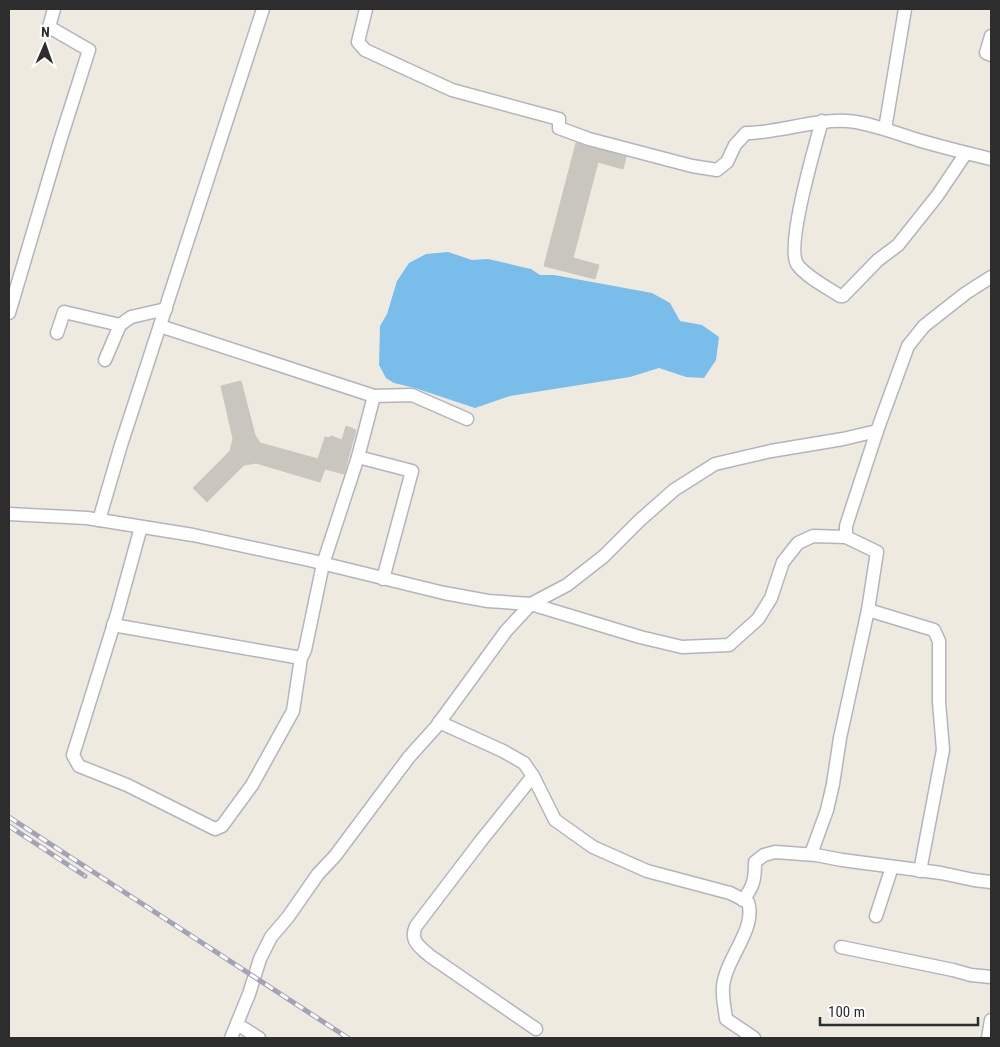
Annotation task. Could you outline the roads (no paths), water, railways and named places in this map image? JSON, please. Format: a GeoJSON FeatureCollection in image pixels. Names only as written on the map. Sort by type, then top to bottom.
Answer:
{"type":"FeatureCollection","features":[{"type":"Feature","properties":{"kind":"street"},"geometry":{"type":"LineString","coordinates":[[9,313],[60,141],[90,50],[49,27],[54,9]]}},
{"type":"Feature","properties":{"kind":"street"},"geometry":{"type":"LineString","coordinates":[[99,520],[121,445],[263,9]]}},
{"type":"Feature","properties":{"kind":"street"},"geometry":{"type":"LineString","coordinates":[[366,9],[358,42],[366,50],[382,58],[452,90],[559,119],[559,128],[590,139],[692,166],[717,170],[727,162],[736,145],[746,133],[763,133],[822,122],[849,121],[885,129],[991,159]]}},
{"type":"Feature","properties":{"kind":"street"},"geometry":{"type":"LineString","coordinates":[[885,129],[905,9]]}},
{"type":"Feature","properties":{"kind":"street"},"geometry":{"type":"LineString","coordinates":[[991,36],[986,53],[991,54]]}},
{"type":"Feature","properties":{"kind":"street"},"geometry":{"type":"LineString","coordinates":[[822,122],[806,180],[795,241],[795,259],[798,266],[840,296],[843,296],[878,260],[898,245],[947,183],[966,153]]}},
{"type":"Feature","properties":{"kind":"street"},"geometry":{"type":"LineString","coordinates":[[846,536],[846,526],[877,430],[908,346],[924,326],[966,293],[991,277]]}},
{"type":"Feature","properties":{"kind":"street"},"geometry":{"type":"LineString","coordinates":[[105,360],[120,324],[131,317],[166,309]]}},
{"type":"Feature","properties":{"kind":"street"},"geometry":{"type":"LineString","coordinates":[[57,333],[64,312],[120,324]]}},
{"type":"Feature","properties":{"kind":"street"},"geometry":{"type":"LineString","coordinates":[[160,326],[374,396],[412,395],[466,419]]}},
{"type":"Feature","properties":{"kind":"street"},"geometry":{"type":"LineString","coordinates":[[141,527],[73,755],[79,766],[128,785],[215,829],[222,826],[252,785],[293,711],[301,658],[305,650],[323,564],[358,457],[374,396]]}},
{"type":"Feature","properties":{"kind":"street"},"geometry":{"type":"LineString","coordinates":[[231,1038],[260,959],[271,937],[288,917],[318,874],[335,856],[409,757],[440,722],[506,631],[531,604],[568,585],[604,556],[674,490],[715,464],[771,450],[843,439],[877,430]]}},
{"type":"Feature","properties":{"kind":"street"},"geometry":{"type":"LineString","coordinates":[[358,457],[412,471],[383,579]]}},
{"type":"Feature","properties":{"kind":"street"},"geometry":{"type":"LineString","coordinates":[[9,514],[99,520],[193,535],[444,593],[488,601],[531,604],[640,637],[682,647],[728,645],[758,619],[771,598],[783,562],[798,543],[813,536],[846,536],[877,552],[868,610],[840,738],[827,810],[811,854]]}},
{"type":"Feature","properties":{"kind":"street"},"geometry":{"type":"LineString","coordinates":[[868,610],[934,630],[940,641],[939,702],[943,750],[920,871]]}},
{"type":"Feature","properties":{"kind":"street"},"geometry":{"type":"LineString","coordinates":[[113,625],[301,658]]}},
{"type":"Feature","properties":{"kind":"street"},"geometry":{"type":"LineString","coordinates":[[440,722],[503,751],[524,763],[533,776],[555,820],[593,847],[647,871],[730,893],[748,902],[750,910],[746,928],[730,961],[722,988],[726,1019],[754,1038]]}},
{"type":"Feature","properties":{"kind":"street"},"geometry":{"type":"LineString","coordinates":[[533,776],[422,918],[416,926],[413,935],[414,940],[430,956],[536,1029]]}},
{"type":"Feature","properties":{"kind":"street"},"geometry":{"type":"LineString","coordinates":[[743,900],[752,888],[755,876],[755,862],[764,854],[775,852],[811,854],[920,871],[941,872],[991,882]]}},
{"type":"Feature","properties":{"kind":"street"},"geometry":{"type":"LineString","coordinates":[[876,916],[892,867]]}},
{"type":"Feature","properties":{"kind":"street"},"geometry":{"type":"LineString","coordinates":[[841,947],[971,975],[991,977]]}},
{"type":"Feature","properties":{"kind":"street"},"geometry":{"type":"LineString","coordinates":[[988,1038],[991,1020]]}},
{"type":"Feature","properties":{"kind":"street"},"geometry":{"type":"LineString","coordinates":[[237,1024],[259,1038]]}},
{"type":"Feature","properties":{"kind":"water"},"geometry":{"type":"Polygon","coordinates":[[[448,252],[472,260],[488,259],[531,269],[540,275],[554,275],[652,293],[670,303],[680,321],[702,325],[719,337],[716,360],[704,378],[686,377],[659,368],[630,377],[510,396],[475,408],[394,383],[386,378],[379,365],[380,326],[387,314],[397,281],[409,263],[426,254],[448,252]]]}},
{"type":"Feature","properties":{"kind":"railway"},"geometry":{"type":"LineString","coordinates":[[9,817],[348,1038]]}},
{"type":"Feature","properties":{"kind":"railway"},"geometry":{"type":"LineString","coordinates":[[9,826],[85,876]]}}]}
